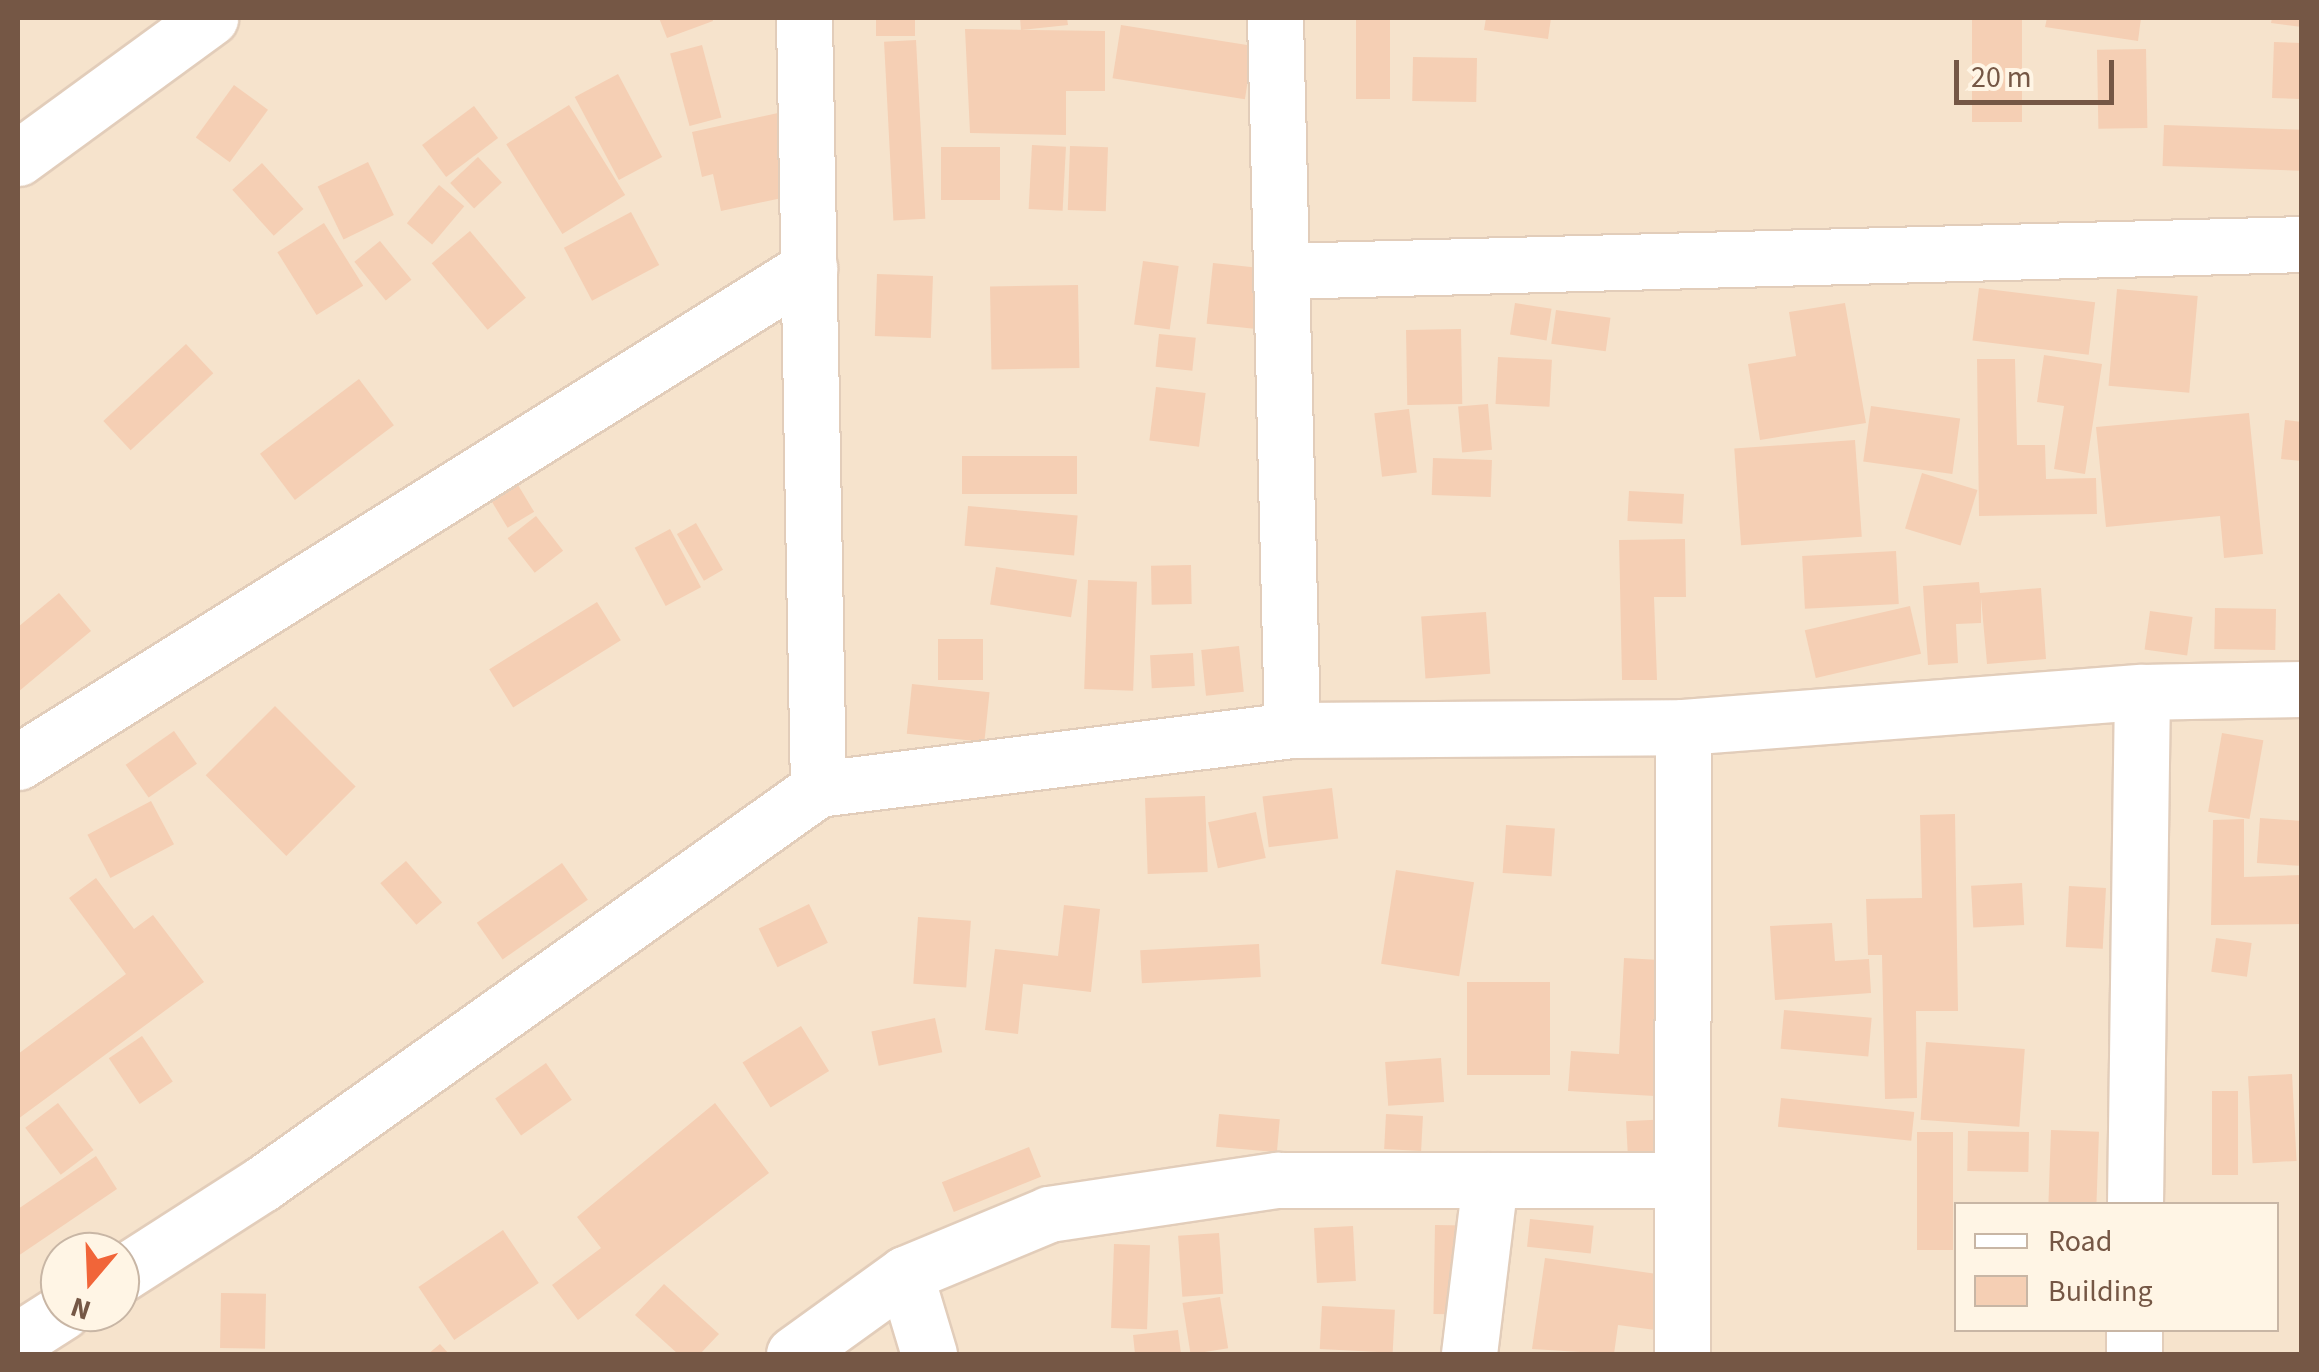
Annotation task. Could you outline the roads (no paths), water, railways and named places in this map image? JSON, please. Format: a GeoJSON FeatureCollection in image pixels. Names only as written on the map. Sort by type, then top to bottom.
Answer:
{"type":"FeatureCollection","features":[{"type":"Feature","properties":{"kind":"street"},"geometry":{"type":"LineString","coordinates":[[18,158],[210,18]]}},
{"type":"Feature","properties":{"kind":"street"},"geometry":{"type":"LineString","coordinates":[[804,18],[818,789]]}},
{"type":"Feature","properties":{"kind":"street"},"geometry":{"type":"LineString","coordinates":[[1275,18],[1292,730]]}},
{"type":"Feature","properties":{"kind":"street"},"geometry":{"type":"LineString","coordinates":[[1281,271],[2302,244]]}},
{"type":"Feature","properties":{"kind":"street"},"geometry":{"type":"LineString","coordinates":[[18,762],[809,268]]}},
{"type":"Feature","properties":{"kind":"street"},"geometry":{"type":"LineString","coordinates":[[140,1262],[262,1184],[818,789],[1292,730],[1683,726],[2142,692],[2302,689]]}},
{"type":"Feature","properties":{"kind":"street"},"geometry":{"type":"LineString","coordinates":[[2136,1202],[2142,692]]}},
{"type":"Feature","properties":{"kind":"street"},"geometry":{"type":"LineString","coordinates":[[1682,1354],[1683,726]]}},
{"type":"Feature","properties":{"kind":"street"},"geometry":{"type":"LineString","coordinates":[[794,1354],[905,1274],[1049,1214],[1277,1180],[1680,1180]]}},
{"type":"Feature","properties":{"kind":"street"},"geometry":{"type":"LineString","coordinates":[[1468,1354],[1490,1180]]}},
{"type":"Feature","properties":{"kind":"street"},"geometry":{"type":"LineString","coordinates":[[905,1274],[929,1354]]}},
{"type":"Feature","properties":{"kind":"street"},"geometry":{"type":"LineString","coordinates":[[18,1340],[40,1326]]}}]}
